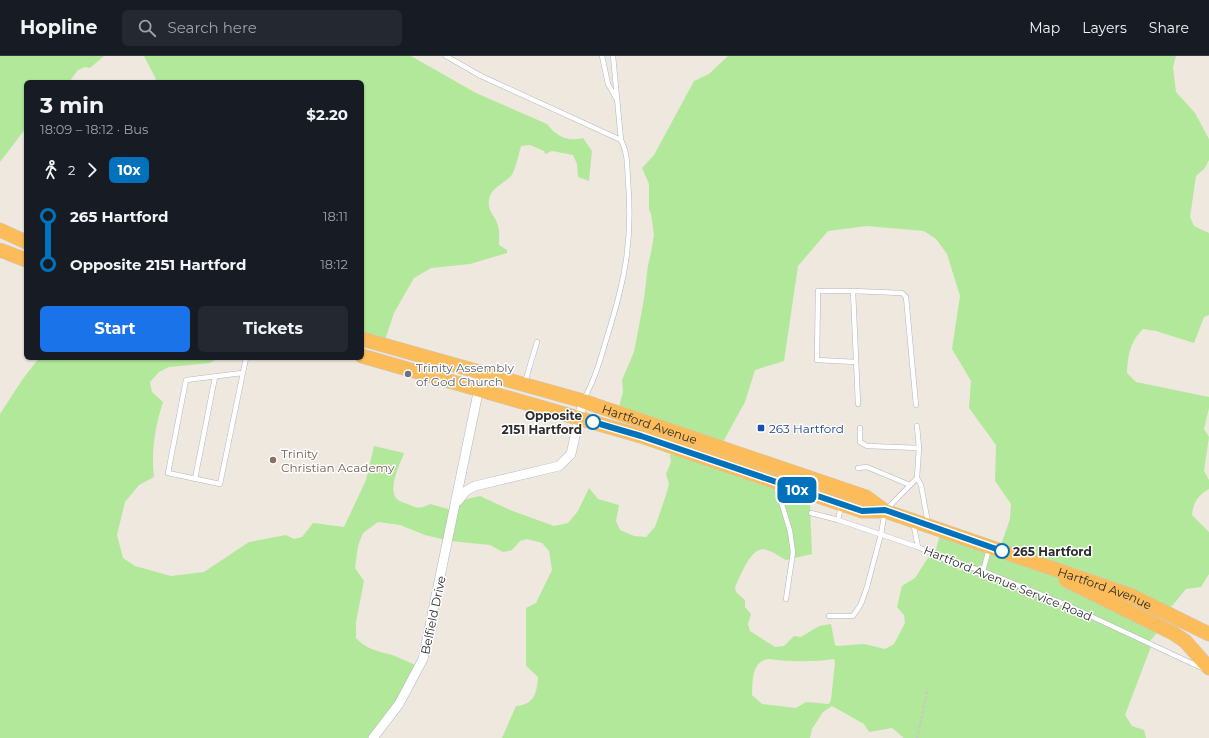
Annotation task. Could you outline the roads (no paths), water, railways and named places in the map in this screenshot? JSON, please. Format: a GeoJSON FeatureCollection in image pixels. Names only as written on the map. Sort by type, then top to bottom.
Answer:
{"type":"FeatureCollection","features":[{"type":"Feature","properties":{"kind":"highway"},"geometry":{"type":"LineString","coordinates":[[0,230],[24,241]]}},
{"type":"Feature","properties":{"kind":"highway"},"geometry":{"type":"LineString","coordinates":[[0,250],[24,259]]}},
{"type":"Feature","properties":{"kind":"highway","name":"Hartford Avenue"},"geometry":{"type":"LineString","coordinates":[[364,340],[583,401],[866,497],[885,510],[914,521],[1130,596],[1174,615],[1209,634]]}},
{"type":"Feature","properties":{"kind":"highway","name":"Hartford Avenue"},"geometry":{"type":"LineString","coordinates":[[364,357],[479,388],[641,436],[776,484],[862,511],[885,510]]}},
{"type":"Feature","properties":{"kind":"highway"},"geometry":{"type":"LineString","coordinates":[[1027,559],[1108,602],[1174,633],[1185,641],[1209,668]]}},
{"type":"Feature","properties":{"kind":"street","name":"Belfield Drive"},"geometry":{"type":"LineString","coordinates":[[373,738],[398,704],[423,659],[479,388]]}},
{"type":"Feature","properties":{"kind":"street"},"geometry":{"type":"LineString","coordinates":[[456,502],[466,491],[475,486],[559,466],[571,454],[583,401]]}},
{"type":"Feature","properties":{"kind":"lane"},"geometry":{"type":"LineString","coordinates":[[446,56],[481,76],[621,140]]}},
{"type":"Feature","properties":{"kind":"lane"},"geometry":{"type":"LineString","coordinates":[[602,56],[608,84],[616,99]]}},
{"type":"Feature","properties":{"kind":"lane"},"geometry":{"type":"LineString","coordinates":[[583,401],[593,382],[620,296],[628,260],[630,205],[626,149],[621,140],[613,56]]}},
{"type":"Feature","properties":{"kind":"lane"},"geometry":{"type":"LineString","coordinates":[[853,290],[858,404]]}},
{"type":"Feature","properties":{"kind":"lane"},"geometry":{"type":"LineString","coordinates":[[856,362],[817,360],[818,291],[853,290],[902,293],[906,297],[916,405]]}},
{"type":"Feature","properties":{"kind":"lane"},"geometry":{"type":"LineString","coordinates":[[525,384],[537,342]]}},
{"type":"Feature","properties":{"kind":"lane"},"geometry":{"type":"LineString","coordinates":[[242,373],[186,380],[168,473],[220,484],[245,360]]}},
{"type":"Feature","properties":{"kind":"lane"},"geometry":{"type":"LineString","coordinates":[[195,479],[215,377]]}},
{"type":"Feature","properties":{"kind":"lane"},"geometry":{"type":"LineString","coordinates":[[917,426],[919,448],[917,478],[921,485],[929,526]]}},
{"type":"Feature","properties":{"kind":"lane"},"geometry":{"type":"LineString","coordinates":[[860,428],[860,442],[867,446],[919,448]]}},
{"type":"Feature","properties":{"kind":"lane"},"geometry":{"type":"LineString","coordinates":[[858,468],[867,467],[910,485]]}},
{"type":"Feature","properties":{"kind":"lane"},"geometry":{"type":"LineString","coordinates":[[829,616],[853,616],[867,587],[881,534],[885,510],[917,478]]}},
{"type":"Feature","properties":{"kind":"lane"},"geometry":{"type":"LineString","coordinates":[[776,484],[790,531],[792,552],[786,599]]}},
{"type":"Feature","properties":{"kind":"lane"},"geometry":{"type":"LineString","coordinates":[[838,520],[842,505]]}},
{"type":"Feature","properties":{"kind":"lane"},"geometry":{"type":"LineString","coordinates":[[811,513],[838,520],[918,547]]}},
{"type":"Feature","properties":{"kind":"lane","name":"Hartford Avenue Service Road"},"geometry":{"type":"LineString","coordinates":[[914,521],[913,529],[918,547],[946,560],[983,571],[1069,606],[1191,664],[1209,671]]}},
{"type":"Feature","properties":{"kind":"lane"},"geometry":{"type":"LineString","coordinates":[[983,571],[990,547]]}},
{"type":"Feature","properties":{"kind":"place","name":"Trinity Assembly of God Church"},"geometry":{"type":"Point","coordinates":[408,374]}},
{"type":"Feature","properties":{"kind":"place","name":"Opposite 2151 Hartford"},"geometry":{"type":"Point","coordinates":[593,422]}},
{"type":"Feature","properties":{"kind":"place","name":"263 Hartford"},"geometry":{"type":"Point","coordinates":[761,428]}},
{"type":"Feature","properties":{"kind":"place","name":"Trinity Christian Academy"},"geometry":{"type":"Point","coordinates":[273,460]}},
{"type":"Feature","properties":{"kind":"place","name":"265 Hartford"},"geometry":{"type":"Point","coordinates":[1002,551]}}]}
